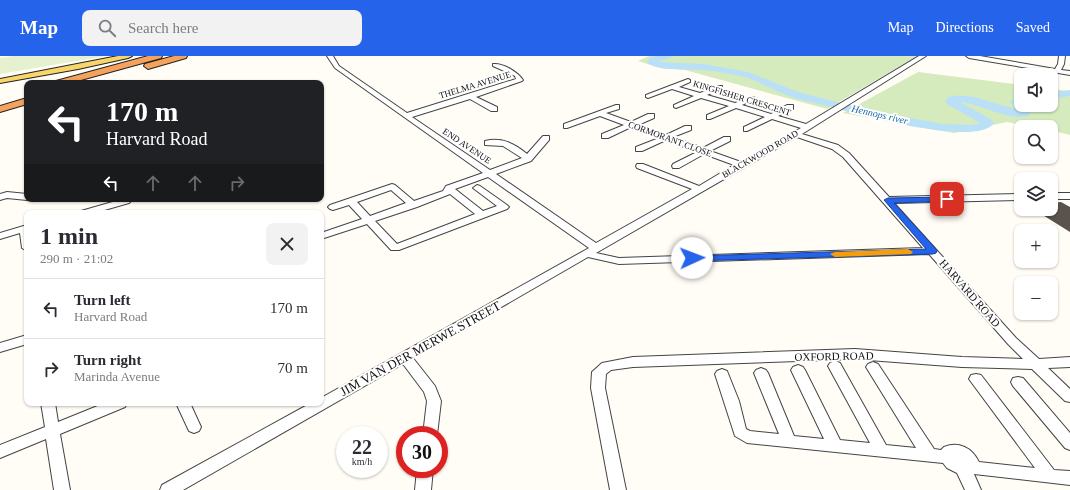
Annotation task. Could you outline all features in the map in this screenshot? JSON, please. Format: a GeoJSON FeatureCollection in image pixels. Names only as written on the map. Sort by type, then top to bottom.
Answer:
{"type":"FeatureCollection","features":[{"type":"Feature","properties":{"kind":"highway"},"geometry":{"type":"LineString","coordinates":[[70,80],[158,56]]}},
{"type":"Feature","properties":{"kind":"highway"},"geometry":{"type":"LineString","coordinates":[[99,80],[183,56]]}},
{"type":"Feature","properties":{"kind":"highway"},"geometry":{"type":"LineString","coordinates":[[0,100],[24,93]]}},
{"type":"Feature","properties":{"kind":"highway"},"geometry":{"type":"LineString","coordinates":[[0,109],[24,102]]}},
{"type":"Feature","properties":{"kind":"main road"},"geometry":{"type":"LineString","coordinates":[[0,81],[78,67],[128,56]]}},
{"type":"Feature","properties":{"kind":"street","name":"END AVENUE"},"geometry":{"type":"LineString","coordinates":[[330,56],[337,67],[490,174],[592,250]]}},
{"type":"Feature","properties":{"kind":"street","name":"BLACKWOOD ROAD"},"geometry":{"type":"LineString","coordinates":[[592,250],[796,134],[923,56]]}},
{"type":"Feature","properties":{"kind":"street"},"geometry":{"type":"LineString","coordinates":[[969,56],[1029,68]]}},
{"type":"Feature","properties":{"kind":"street"},"geometry":{"type":"LineString","coordinates":[[1058,69],[1061,64],[1062,56]]}},
{"type":"Feature","properties":{"kind":"street"},"geometry":{"type":"LineString","coordinates":[[983,62],[1024,68]]}},
{"type":"Feature","properties":{"kind":"street","name":"THELMA AVENUE"},"geometry":{"type":"LineString","coordinates":[[406,116],[502,87],[520,80],[517,75],[495,64]]}},
{"type":"Feature","properties":{"kind":"street"},"geometry":{"type":"LineString","coordinates":[[1058,71],[1070,73]]}},
{"type":"Feature","properties":{"kind":"street"},"geometry":{"type":"LineString","coordinates":[[1058,75],[1070,78]]}},
{"type":"Feature","properties":{"kind":"street"},"geometry":{"type":"LineString","coordinates":[[648,96],[688,81]]}},
{"type":"Feature","properties":{"kind":"street","name":"KINGFISHER CRESCENT"},"geometry":{"type":"LineString","coordinates":[[672,87],[807,127]]}},
{"type":"Feature","properties":{"kind":"street"},"geometry":{"type":"LineString","coordinates":[[676,106],[720,87]]}},
{"type":"Feature","properties":{"kind":"street"},"geometry":{"type":"LineString","coordinates":[[469,96],[494,109]]}},
{"type":"Feature","properties":{"kind":"street"},"geometry":{"type":"LineString","coordinates":[[710,117],[752,98]]}},
{"type":"Feature","properties":{"kind":"street"},"geometry":{"type":"LineString","coordinates":[[567,126],[616,107]]}},
{"type":"Feature","properties":{"kind":"street"},"geometry":{"type":"LineString","coordinates":[[747,129],[790,107]]}},
{"type":"Feature","properties":{"kind":"street","name":"CORMORANT CLOSE"},"geometry":{"type":"LineString","coordinates":[[600,113],[741,164]]}},
{"type":"Feature","properties":{"kind":"street"},"geometry":{"type":"LineString","coordinates":[[605,136],[651,116]]}},
{"type":"Feature","properties":{"kind":"street"},"geometry":{"type":"LineString","coordinates":[[639,149],[688,128]]}},
{"type":"Feature","properties":{"kind":"street","name":"HARVARD ROAD"},"geometry":{"type":"LineString","coordinates":[[796,134],[841,151],[888,200],[1007,336],[1070,397]]}},
{"type":"Feature","properties":{"kind":"street"},"geometry":{"type":"LineString","coordinates":[[324,235],[414,205],[446,193],[449,188],[528,159],[546,138]]}},
{"type":"Feature","properties":{"kind":"street"},"geometry":{"type":"LineString","coordinates":[[676,166],[727,139]]}},
{"type":"Feature","properties":{"kind":"street"},"geometry":{"type":"LineString","coordinates":[[488,143],[501,142],[509,144],[528,159]]}},
{"type":"Feature","properties":{"kind":"street"},"geometry":{"type":"LineString","coordinates":[[640,166],[699,189]]}},
{"type":"Feature","properties":{"kind":"street"},"geometry":{"type":"LineString","coordinates":[[333,207],[392,187],[414,205]]}},
{"type":"Feature","properties":{"kind":"street"},"geometry":{"type":"LineString","coordinates":[[449,188],[482,215]]}},
{"type":"Feature","properties":{"kind":"street"},"geometry":{"type":"LineString","coordinates":[[351,201],[396,248],[504,207],[477,188]]}},
{"type":"Feature","properties":{"kind":"street"},"geometry":{"type":"LineString","coordinates":[[0,196],[7,195],[24,197]]}},
{"type":"Feature","properties":{"kind":"street"},"geometry":{"type":"LineString","coordinates":[[1058,196],[1070,196]]}},
{"type":"Feature","properties":{"kind":"street"},"geometry":{"type":"LineString","coordinates":[[888,200],[1014,197]]}},
{"type":"Feature","properties":{"kind":"street"},"geometry":{"type":"LineString","coordinates":[[94,210],[122,202]]}},
{"type":"Feature","properties":{"kind":"street"},"geometry":{"type":"LineString","coordinates":[[1,233],[24,229]]}},
{"type":"Feature","properties":{"kind":"street"},"geometry":{"type":"LineString","coordinates":[[592,250],[597,256],[619,261],[933,251]]}},
{"type":"Feature","properties":{"kind":"street","name":"JIM VAN DER MERWE STREET"},"geometry":{"type":"LineString","coordinates":[[324,402],[592,250]]}},
{"type":"Feature","properties":{"kind":"street"},"geometry":{"type":"LineString","coordinates":[[0,348],[24,340]]}},
{"type":"Feature","properties":{"kind":"street","name":"OXFORD ROAD"},"geometry":{"type":"LineString","coordinates":[[618,490],[598,388],[599,372],[607,366],[633,362],[755,359],[834,354],[875,355],[962,362],[1035,364],[1070,362]]}},
{"type":"Feature","properties":{"kind":"street"},"geometry":{"type":"LineString","coordinates":[[405,357],[430,390],[434,401],[431,426]]}},
{"type":"Feature","properties":{"kind":"street"},"geometry":{"type":"LineString","coordinates":[[835,366],[882,451]]}},
{"type":"Feature","properties":{"kind":"street"},"geometry":{"type":"LineString","coordinates":[[873,367],[930,456]]}},
{"type":"Feature","properties":{"kind":"street"},"geometry":{"type":"LineString","coordinates":[[798,370],[836,446]]}},
{"type":"Feature","properties":{"kind":"street"},"geometry":{"type":"LineString","coordinates":[[761,373],[789,441]]}},
{"type":"Feature","properties":{"kind":"street"},"geometry":{"type":"LineString","coordinates":[[722,374],[732,401],[740,432],[744,436],[930,456],[947,457],[949,451],[953,450],[963,453],[970,460],[967,468],[973,490]]}},
{"type":"Feature","properties":{"kind":"street"},"geometry":{"type":"LineString","coordinates":[[976,379],[1050,476]]}},
{"type":"Feature","properties":{"kind":"street"},"geometry":{"type":"LineString","coordinates":[[1018,382],[1070,444]]}},
{"type":"Feature","properties":{"kind":"street"},"geometry":{"type":"LineString","coordinates":[[48,406],[62,490]]}},
{"type":"Feature","properties":{"kind":"street"},"geometry":{"type":"LineString","coordinates":[[0,452],[113,406]]}},
{"type":"Feature","properties":{"kind":"street"},"geometry":{"type":"LineString","coordinates":[[184,406],[194,427]]}},
{"type":"Feature","properties":{"kind":"street","name":"JIM VAN DER MERWE STREET"},"geometry":{"type":"LineString","coordinates":[[168,490],[318,406]]}},
{"type":"Feature","properties":{"kind":"street"},"geometry":{"type":"LineString","coordinates":[[967,468],[1070,478]]}},
{"type":"Feature","properties":{"kind":"street"},"geometry":{"type":"LineString","coordinates":[[423,490],[424,478]]}},
{"type":"Feature","properties":{"kind":"green space"},"geometry":{"type":"Polygon","coordinates":[[[12,56],[106,56],[0,74],[0,58],[12,56]]]}},
{"type":"Feature","properties":{"kind":"green space"},"geometry":{"type":"Polygon","coordinates":[[[649,56],[917,56],[827,109],[685,70],[654,66],[638,61],[649,56]]]}},
{"type":"Feature","properties":{"kind":"green space"},"geometry":{"type":"Polygon","coordinates":[[[918,72],[1014,84],[1014,112],[1058,112],[1058,90],[1070,91],[1070,135],[1058,132],[1058,120],[1014,120],[1014,123],[1007,122],[954,133],[843,113],[918,72]]]}},
{"type":"Feature","properties":{"kind":"building"},"geometry":{"type":"Polygon","coordinates":[[[1058,202],[1061,202],[1070,207],[1070,232],[1044,216],[1058,216],[1058,202]]]}},
{"type":"Feature","properties":{"kind":"waterway","name":"Hennops river"},"geometry":{"type":"LineString","coordinates":[[667,56],[653,60],[652,62],[661,65],[704,67],[748,75],[794,94],[864,112],[942,128],[972,129],[984,126],[988,123],[951,102],[952,99],[971,100],[1006,111],[1018,113],[1024,112]]}},
{"type":"Feature","properties":{"kind":"waterway","name":"Hennops river"},"geometry":{"type":"LineString","coordinates":[[1058,95],[1070,93]]}},
{"type":"Feature","properties":{"kind":"slow traffic"},"geometry":{"type":"LineString","coordinates":[[835,254],[908,252]]}},
{"type":"Feature","properties":{"kind":"route"},"geometry":{"type":"LineString","coordinates":[[692,258],[933,251],[888,200],[947,199]]}}]}
